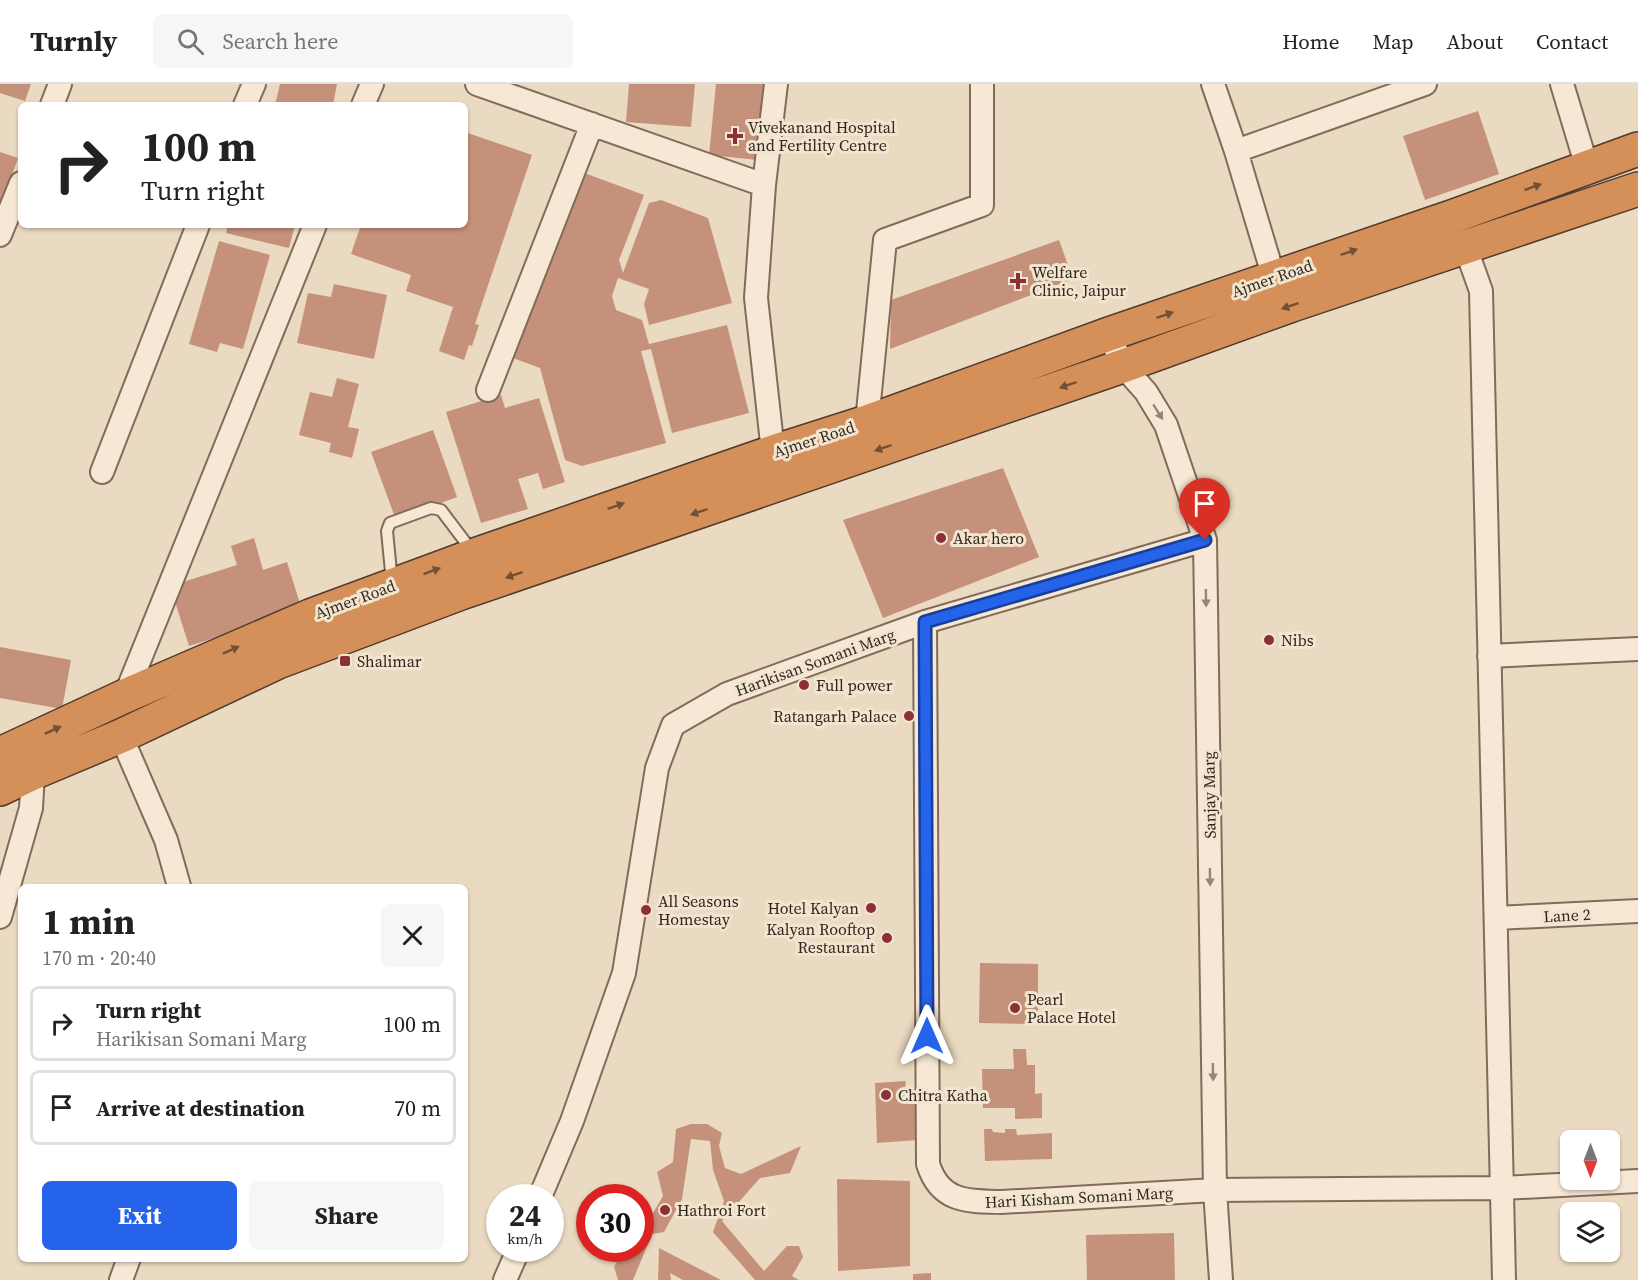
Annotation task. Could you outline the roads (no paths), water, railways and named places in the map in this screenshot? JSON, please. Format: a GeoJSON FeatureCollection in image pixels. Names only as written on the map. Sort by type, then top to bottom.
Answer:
{"type":"FeatureCollection","features":[{"type":"Feature","properties":{"kind":"highway","name":"Ajmer Road"},"geometry":{"type":"LineString","coordinates":[[0,754],[125,696],[310,616],[392,585],[773,452],[867,422],[1109,334],[1454,216],[1638,149]]}},
{"type":"Feature","properties":{"kind":"highway","name":"Ajmer Road"},"geometry":{"type":"LineString","coordinates":[[0,789],[121,736],[278,662],[461,593],[1123,366],[1292,305],[1638,189]]}},
{"type":"Feature","properties":{"kind":"street"},"geometry":{"type":"LineString","coordinates":[[53,102],[60,84]]}},
{"type":"Feature","properties":{"kind":"street"},"geometry":{"type":"LineString","coordinates":[[246,102],[254,84]]}},
{"type":"Feature","properties":{"kind":"street"},"geometry":{"type":"LineString","coordinates":[[364,102],[372,84]]}},
{"type":"Feature","properties":{"kind":"street"},"geometry":{"type":"LineString","coordinates":[[477,84],[764,185]]}},
{"type":"Feature","properties":{"kind":"street"},"geometry":{"type":"LineString","coordinates":[[773,452],[756,298],[764,185],[776,84]]}},
{"type":"Feature","properties":{"kind":"street"},"geometry":{"type":"LineString","coordinates":[[867,422],[885,240],[982,205],[982,84]]}},
{"type":"Feature","properties":{"kind":"street"},"geometry":{"type":"LineString","coordinates":[[1213,84],[1236,150],[1274,278]]}},
{"type":"Feature","properties":{"kind":"street"},"geometry":{"type":"LineString","coordinates":[[1236,150],[1425,84]]}},
{"type":"Feature","properties":{"kind":"street"},"geometry":{"type":"LineString","coordinates":[[1562,84],[1587,167]]}},
{"type":"Feature","properties":{"kind":"street"},"geometry":{"type":"LineString","coordinates":[[488,390],[592,124]]}},
{"type":"Feature","properties":{"kind":"street"},"geometry":{"type":"LineString","coordinates":[[0,235],[18,190]]}},
{"type":"Feature","properties":{"kind":"street"},"geometry":{"type":"LineString","coordinates":[[102,472],[197,228]]}},
{"type":"Feature","properties":{"kind":"street"},"geometry":{"type":"LineString","coordinates":[[125,696],[314,228]]}},
{"type":"Feature","properties":{"kind":"street"},"geometry":{"type":"LineString","coordinates":[[1465,246],[1481,291],[1504,1280]]}},
{"type":"Feature","properties":{"kind":"street","name":"Sanjay Marg"},"geometry":{"type":"LineString","coordinates":[[1109,334],[1123,366],[1146,392],[1166,425],[1205,540],[1215,1190],[1221,1280]]}},
{"type":"Feature","properties":{"kind":"street","name":"Harikisan Somani Marg"},"geometry":{"type":"LineString","coordinates":[[545,1184],[572,1121],[624,973],[657,768],[673,725],[726,694],[925,622],[1205,540]]}},
{"type":"Feature","properties":{"kind":"street","name":"Hari Kisham Somani Marg"},"geometry":{"type":"LineString","coordinates":[[925,622],[928,1164],[933,1179],[948,1195],[973,1202],[1001,1202],[1215,1190],[1502,1188],[1638,1181]]}},
{"type":"Feature","properties":{"kind":"street"},"geometry":{"type":"LineString","coordinates":[[1490,656],[1638,649]]}},
{"type":"Feature","properties":{"kind":"street"},"geometry":{"type":"LineString","coordinates":[[121,736],[166,840],[178,884]]}},
{"type":"Feature","properties":{"kind":"street"},"geometry":{"type":"LineString","coordinates":[[0,917],[31,808],[33,773]]}},
{"type":"Feature","properties":{"kind":"street","name":"Lane 2"},"geometry":{"type":"LineString","coordinates":[[1496,918],[1638,911]]}},
{"type":"Feature","properties":{"kind":"street"},"geometry":{"type":"LineString","coordinates":[[121,1280],[128,1262]]}},
{"type":"Feature","properties":{"kind":"street"},"geometry":{"type":"LineString","coordinates":[[505,1280],[513,1262]]}},
{"type":"Feature","properties":{"kind":"lane"},"geometry":{"type":"LineString","coordinates":[[392,585],[387,531],[390,523],[431,508],[441,510],[475,555]]}},
{"type":"Feature","properties":{"kind":"place","name":"Vivekanand Hospital and Fertility Centre"},"geometry":{"type":"Point","coordinates":[735,136]}},
{"type":"Feature","properties":{"kind":"place","name":"Welfare Clinic, Jaipur"},"geometry":{"type":"Point","coordinates":[1018,281]}},
{"type":"Feature","properties":{"kind":"place","name":"Akar hero"},"geometry":{"type":"Point","coordinates":[941,538]}},
{"type":"Feature","properties":{"kind":"place","name":"Nibs"},"geometry":{"type":"Point","coordinates":[1269,640]}},
{"type":"Feature","properties":{"kind":"place","name":"Shalimar"},"geometry":{"type":"Point","coordinates":[345,661]}},
{"type":"Feature","properties":{"kind":"place","name":"Full power"},"geometry":{"type":"Point","coordinates":[804,685]}},
{"type":"Feature","properties":{"kind":"place","name":"Ratangarh Palace"},"geometry":{"type":"Point","coordinates":[909,716]}},
{"type":"Feature","properties":{"kind":"place","name":"Hotel Kalyan"},"geometry":{"type":"Point","coordinates":[871,908]}},
{"type":"Feature","properties":{"kind":"place","name":"All Seasons Homestay"},"geometry":{"type":"Point","coordinates":[646,910]}},
{"type":"Feature","properties":{"kind":"place","name":"Kalyan Rooftop Restaurant"},"geometry":{"type":"Point","coordinates":[887,938]}},
{"type":"Feature","properties":{"kind":"place","name":"Pearl Palace Hotel"},"geometry":{"type":"Point","coordinates":[1015,1008]}},
{"type":"Feature","properties":{"kind":"place","name":"Chitra Katha"},"geometry":{"type":"Point","coordinates":[886,1095]}},
{"type":"Feature","properties":{"kind":"place","name":"Hathroi Fort"},"geometry":{"type":"Point","coordinates":[665,1210]}}]}
